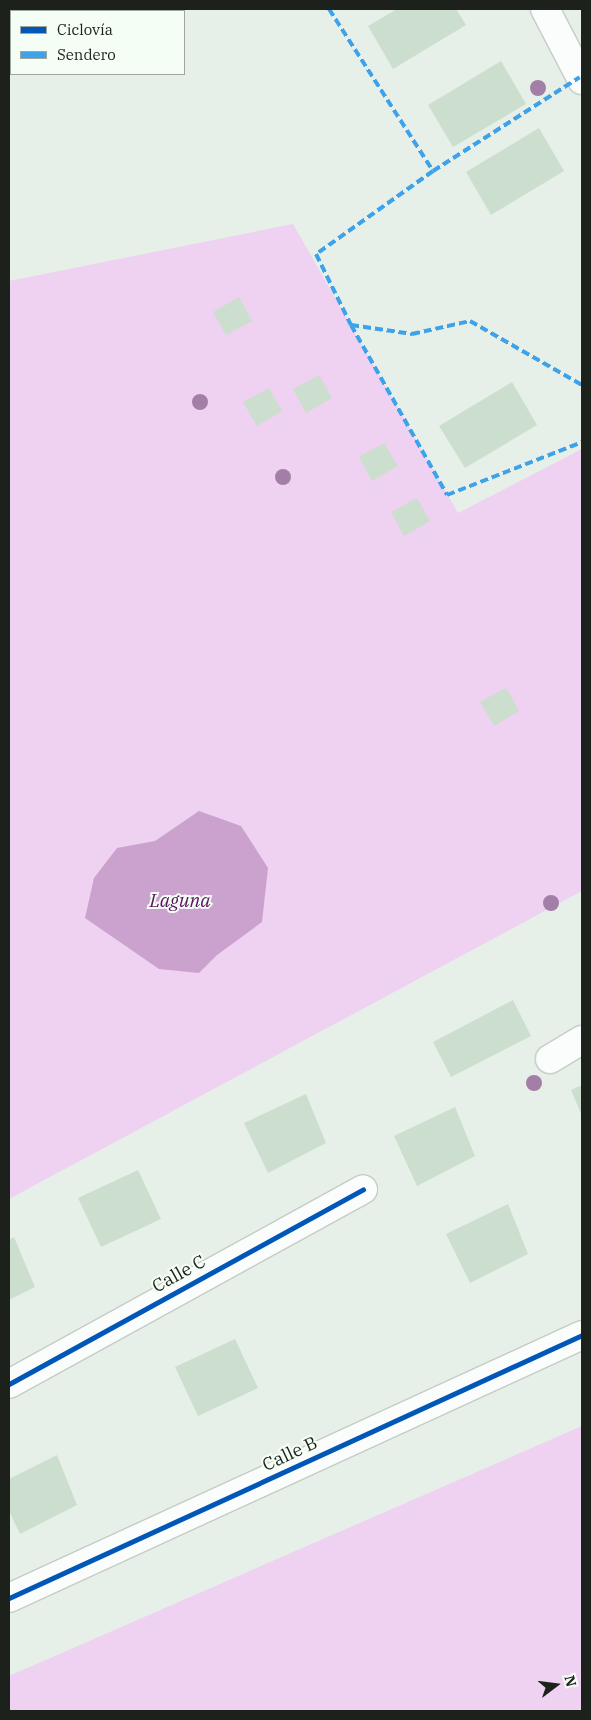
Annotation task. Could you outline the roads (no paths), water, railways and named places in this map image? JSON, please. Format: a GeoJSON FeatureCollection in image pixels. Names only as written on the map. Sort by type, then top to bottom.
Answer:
{"type":"FeatureCollection","features":[{"type":"Feature","properties":{"kind":"main road"},"geometry":{"type":"LineString","coordinates":[[545,9],[582,80]]}},
{"type":"Feature","properties":{"kind":"main road"},"geometry":{"type":"LineString","coordinates":[[550,1059],[582,1040]]}},
{"type":"Feature","properties":{"kind":"main road","name":"Calle C"},"geometry":{"type":"LineString","coordinates":[[9,1384],[363,1189]]}},
{"type":"Feature","properties":{"kind":"main road","name":"Calle B"},"geometry":{"type":"LineString","coordinates":[[9,1598],[582,1335]]}},
{"type":"Feature","properties":{"kind":"water","name":"Laguna"},"geometry":{"type":"Polygon","coordinates":[[[199,811],[241,826],[268,868],[262,922],[217,955],[199,973],[159,969],[85,918],[94,878],[117,848],[155,841],[199,811]]]}}]}
